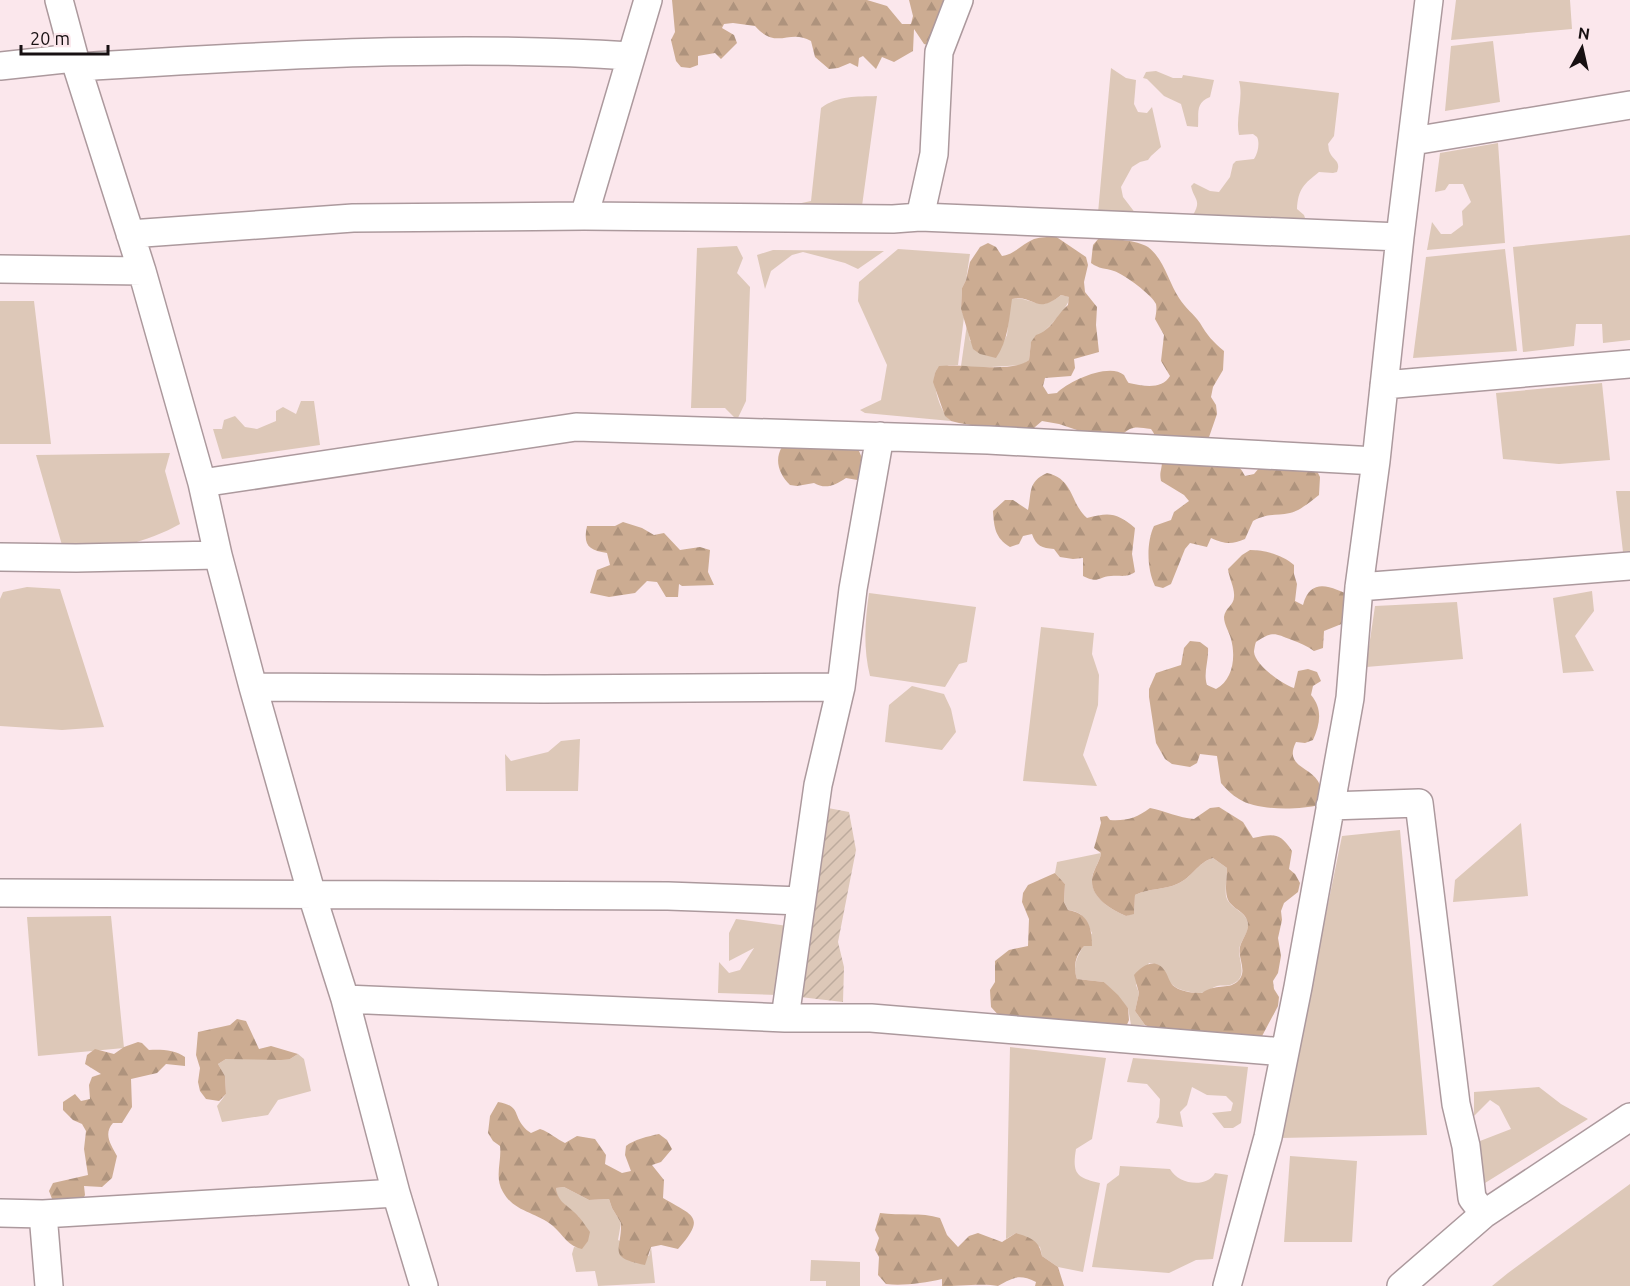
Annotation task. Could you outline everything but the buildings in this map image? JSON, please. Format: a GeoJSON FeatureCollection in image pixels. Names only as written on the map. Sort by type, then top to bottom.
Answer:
{"type":"FeatureCollection","features":[{"type":"Feature","properties":{"kind":"street"},"geometry":{"type":"LineString","coordinates":[[59,0],[75,62],[142,271],[202,483],[218,555],[253,687],[312,895],[345,999],[396,1193],[424,1286]]}},
{"type":"Feature","properties":{"kind":"street"},"geometry":{"type":"LineString","coordinates":[[584,216],[648,0]]}},
{"type":"Feature","properties":{"kind":"street"},"geometry":{"type":"LineString","coordinates":[[920,217],[934,154],[939,52],[959,0]]}},
{"type":"Feature","properties":{"kind":"street"},"geometry":{"type":"LineString","coordinates":[[1227,1286],[1268,1137],[1350,698],[1359,588],[1376,461],[1429,0]]}},
{"type":"Feature","properties":{"kind":"street"},"geometry":{"type":"LineString","coordinates":[[0,66],[399,51],[553,51],[630,56]]}},
{"type":"Feature","properties":{"kind":"street"},"geometry":{"type":"LineString","coordinates":[[1413,141],[1630,105]]}},
{"type":"Feature","properties":{"kind":"street"},"geometry":{"type":"LineString","coordinates":[[130,234],[353,218],[584,216],[893,219],[920,217],[1400,237]]}},
{"type":"Feature","properties":{"kind":"street"},"geometry":{"type":"LineString","coordinates":[[0,269],[142,271]]}},
{"type":"Feature","properties":{"kind":"street"},"geometry":{"type":"LineString","coordinates":[[1384,385],[1630,364]]}},
{"type":"Feature","properties":{"kind":"street"},"geometry":{"type":"LineString","coordinates":[[202,483],[576,427],[880,436],[1376,461]]}},
{"type":"Feature","properties":{"kind":"street"},"geometry":{"type":"LineString","coordinates":[[785,1018],[818,785],[841,687],[853,590],[880,436]]}},
{"type":"Feature","properties":{"kind":"street"},"geometry":{"type":"LineString","coordinates":[[0,557],[218,555]]}},
{"type":"Feature","properties":{"kind":"street"},"geometry":{"type":"LineString","coordinates":[[1359,588],[1630,566]]}},
{"type":"Feature","properties":{"kind":"street"},"geometry":{"type":"LineString","coordinates":[[253,687],[544,689],[841,687]]}},
{"type":"Feature","properties":{"kind":"street"},"geometry":{"type":"LineString","coordinates":[[1330,806],[1419,803],[1456,1104],[1466,1146],[1472,1198],[1484,1214]]}},
{"type":"Feature","properties":{"kind":"street"},"geometry":{"type":"LineString","coordinates":[[0,893],[668,896],[801,901]]}},
{"type":"Feature","properties":{"kind":"street"},"geometry":{"type":"LineString","coordinates":[[345,999],[785,1018],[871,1018],[1284,1052]]}},
{"type":"Feature","properties":{"kind":"street"},"geometry":{"type":"LineString","coordinates":[[1401,1286],[1484,1214],[1630,1117]]}},
{"type":"Feature","properties":{"kind":"street"},"geometry":{"type":"LineString","coordinates":[[0,1213],[42,1214],[396,1193]]}},
{"type":"Feature","properties":{"kind":"street"},"geometry":{"type":"LineString","coordinates":[[42,1214],[49,1286]]}},
{"type":"Feature","properties":{"kind":"shaded area"},"geometry":{"type":"Polygon","coordinates":[[[1456,0],[1570,0],[1572,29],[1451,40],[1456,0]]]}},
{"type":"Feature","properties":{"kind":"shaded area"},"geometry":{"type":"Polygon","coordinates":[[[1493,41],[1500,102],[1445,111],[1451,46],[1493,41]]]}},
{"type":"Feature","properties":{"kind":"shaded area"},"geometry":{"type":"Polygon","coordinates":[[[1111,68],[1126,78],[1136,80],[1134,104],[1138,112],[1147,113],[1152,107],[1161,147],[1148,160],[1132,167],[1121,187],[1123,197],[1136,214],[1098,213],[1111,68]]]}},
{"type":"Feature","properties":{"kind":"shaded area"},"geometry":{"type":"Polygon","coordinates":[[[1156,71],[1173,78],[1182,78],[1183,75],[1214,80],[1210,97],[1200,105],[1198,127],[1187,126],[1181,104],[1164,96],[1147,79],[1143,78],[1146,72],[1156,71]]]}},
{"type":"Feature","properties":{"kind":"shaded area"},"geometry":{"type":"Polygon","coordinates":[[[1239,81],[1339,93],[1334,136],[1328,144],[1329,152],[1338,163],[1338,168],[1337,172],[1333,173],[1319,172],[1303,188],[1297,209],[1304,215],[1307,224],[1193,215],[1197,206],[1191,186],[1194,183],[1210,191],[1219,192],[1230,177],[1236,161],[1254,159],[1257,154],[1257,137],[1253,134],[1239,135],[1241,94],[1239,81]]]}},
{"type":"Feature","properties":{"kind":"shaded area"},"geometry":{"type":"Polygon","coordinates":[[[877,96],[862,206],[796,212],[797,204],[811,201],[821,108],[841,99],[877,96]]]}},
{"type":"Feature","properties":{"kind":"shaded area"},"geometry":{"type":"Polygon","coordinates":[[[1498,143],[1505,243],[1427,250],[1432,222],[1441,234],[1451,234],[1463,225],[1462,211],[1471,202],[1463,184],[1449,184],[1445,190],[1435,192],[1440,153],[1498,143]]]}},
{"type":"Feature","properties":{"kind":"shaded area"},"geometry":{"type":"Polygon","coordinates":[[[1630,235],[1630,340],[1603,343],[1602,324],[1576,324],[1574,346],[1523,352],[1513,247],[1630,235]]]}},
{"type":"Feature","properties":{"kind":"shaded area"},"geometry":{"type":"Polygon","coordinates":[[[737,246],[743,258],[737,273],[750,287],[746,401],[737,420],[725,408],[691,408],[697,248],[737,246]]]}},
{"type":"Feature","properties":{"kind":"shaded area"},"geometry":{"type":"Polygon","coordinates":[[[898,249],[970,254],[966,280],[962,288],[961,309],[964,317],[958,365],[949,365],[935,373],[938,399],[951,421],[865,413],[860,410],[881,400],[887,365],[858,301],[859,282],[898,249]]]}},
{"type":"Feature","properties":{"kind":"shaded area"},"geometry":{"type":"Polygon","coordinates":[[[1505,249],[1517,351],[1413,358],[1426,257],[1505,249]]]}},
{"type":"Feature","properties":{"kind":"shaded area"},"geometry":{"type":"Polygon","coordinates":[[[773,250],[884,251],[858,269],[845,263],[803,252],[792,255],[771,271],[765,289],[757,255],[773,250]]]}},
{"type":"Feature","properties":{"kind":"shaded area"},"geometry":{"type":"Polygon","coordinates":[[[1061,295],[1070,297],[1068,303],[1054,322],[1031,343],[1029,360],[1022,365],[976,368],[961,366],[967,324],[970,341],[1003,343],[1007,335],[1011,299],[1024,299],[1041,304],[1061,295]]]}},
{"type":"Feature","properties":{"kind":"shaded area"},"geometry":{"type":"Polygon","coordinates":[[[0,301],[34,301],[51,444],[0,444],[0,301]]]}},
{"type":"Feature","properties":{"kind":"shaded area"},"geometry":{"type":"Polygon","coordinates":[[[1602,383],[1610,460],[1559,464],[1503,459],[1496,393],[1602,383]]]}},
{"type":"Feature","properties":{"kind":"shaded area"},"geometry":{"type":"Polygon","coordinates":[[[301,401],[314,401],[320,445],[222,459],[213,429],[222,429],[224,420],[235,416],[245,427],[257,429],[276,421],[276,411],[283,407],[296,414],[301,401]]]}},
{"type":"Feature","properties":{"kind":"shaded area"},"geometry":{"type":"Polygon","coordinates":[[[170,453],[165,471],[180,524],[153,537],[124,546],[94,551],[64,552],[36,455],[170,453]]]}},
{"type":"Feature","properties":{"kind":"shaded area"},"geometry":{"type":"Polygon","coordinates":[[[1616,491],[1630,491],[1630,551],[1623,552],[1616,491]]]}},
{"type":"Feature","properties":{"kind":"shaded area"},"geometry":{"type":"Polygon","coordinates":[[[27,587],[60,589],[104,727],[62,730],[0,726],[0,599],[3,592],[27,587]]]}},
{"type":"Feature","properties":{"kind":"shaded area"},"geometry":{"type":"Polygon","coordinates":[[[1592,591],[1594,611],[1575,636],[1594,671],[1563,673],[1553,598],[1592,591]]]}},
{"type":"Feature","properties":{"kind":"shaded area"},"geometry":{"type":"Polygon","coordinates":[[[869,593],[976,607],[967,662],[959,664],[945,687],[870,676],[865,635],[869,593]]]}},
{"type":"Feature","properties":{"kind":"shaded area"},"geometry":{"type":"Polygon","coordinates":[[[1457,602],[1463,659],[1366,667],[1375,606],[1457,602]]]}},
{"type":"Feature","properties":{"kind":"shaded area"},"geometry":{"type":"Polygon","coordinates":[[[1041,627],[1094,633],[1092,654],[1099,675],[1098,705],[1083,755],[1097,786],[1023,781],[1041,627]]]}},
{"type":"Feature","properties":{"kind":"shaded area"},"geometry":{"type":"Polygon","coordinates":[[[912,686],[944,694],[951,709],[956,732],[942,750],[885,742],[889,705],[912,686]]]}},
{"type":"Feature","properties":{"kind":"shaded area"},"geometry":{"type":"Polygon","coordinates":[[[580,739],[578,791],[506,791],[505,754],[511,761],[548,752],[561,741],[580,739]]]}},
{"type":"Feature","properties":{"kind":"shaded area"},"geometry":{"type":"Polygon","coordinates":[[[828,808],[849,812],[856,850],[838,942],[844,967],[843,1002],[800,997],[828,808]]]}},
{"type":"Feature","properties":{"kind":"shaded area"},"geometry":{"type":"Polygon","coordinates":[[[1521,823],[1528,896],[1453,902],[1455,880],[1521,823]]]}},
{"type":"Feature","properties":{"kind":"shaded area"},"geometry":{"type":"Polygon","coordinates":[[[1400,830],[1427,1135],[1280,1138],[1342,836],[1400,830]]]}},
{"type":"Feature","properties":{"kind":"shaded area"},"geometry":{"type":"Polygon","coordinates":[[[1101,853],[1092,876],[1095,892],[1109,907],[1126,916],[1134,913],[1135,895],[1177,884],[1208,860],[1213,858],[1227,868],[1226,896],[1231,904],[1245,916],[1248,924],[1239,950],[1242,970],[1239,979],[1230,985],[1217,986],[1202,993],[1193,993],[1170,983],[1160,966],[1149,963],[1136,985],[1139,993],[1135,1011],[1145,1025],[1131,1025],[1128,1008],[1104,982],[1077,979],[1076,960],[1092,933],[1083,917],[1078,912],[1068,910],[1064,902],[1065,884],[1055,873],[1057,862],[1101,853]]]}},
{"type":"Feature","properties":{"kind":"shaded area"},"geometry":{"type":"Polygon","coordinates":[[[111,916],[124,1048],[38,1056],[27,917],[111,916]]]}},
{"type":"Feature","properties":{"kind":"shaded area"},"geometry":{"type":"Polygon","coordinates":[[[736,919],[788,926],[778,995],[718,993],[719,962],[729,973],[740,970],[754,948],[729,961],[729,933],[736,919]]]}},
{"type":"Feature","properties":{"kind":"shaded area"},"geometry":{"type":"Polygon","coordinates":[[[1010,1047],[1106,1058],[1092,1139],[1076,1149],[1075,1157],[1078,1173],[1086,1179],[1100,1183],[1083,1272],[1058,1267],[1042,1256],[1040,1247],[1016,1233],[1006,1239],[1010,1047]]]}},
{"type":"Feature","properties":{"kind":"shaded area"},"geometry":{"type":"Polygon","coordinates":[[[298,1054],[304,1059],[311,1091],[278,1100],[268,1115],[222,1122],[217,1106],[226,1094],[225,1076],[218,1064],[226,1059],[290,1059],[298,1054]]]}},
{"type":"Feature","properties":{"kind":"shaded area"},"geometry":{"type":"Polygon","coordinates":[[[1133,1058],[1248,1067],[1241,1123],[1233,1128],[1224,1128],[1212,1113],[1231,1111],[1233,1103],[1226,1096],[1207,1095],[1192,1087],[1187,1105],[1180,1112],[1183,1127],[1156,1123],[1159,1117],[1160,1099],[1147,1084],[1127,1082],[1133,1058]]]}},
{"type":"Feature","properties":{"kind":"shaded area"},"geometry":{"type":"Polygon","coordinates":[[[1539,1087],[1561,1104],[1588,1119],[1485,1183],[1481,1174],[1480,1141],[1511,1129],[1499,1106],[1490,1100],[1474,1116],[1474,1092],[1539,1087]]]}},
{"type":"Feature","properties":{"kind":"shaded area"},"geometry":{"type":"Polygon","coordinates":[[[1290,1156],[1357,1161],[1352,1242],[1284,1242],[1290,1156]]]}},
{"type":"Feature","properties":{"kind":"shaded area"},"geometry":{"type":"Polygon","coordinates":[[[1120,1166],[1170,1169],[1179,1178],[1192,1183],[1205,1181],[1215,1173],[1228,1175],[1213,1259],[1196,1260],[1169,1273],[1092,1267],[1107,1184],[1119,1175],[1120,1166]]]}},
{"type":"Feature","properties":{"kind":"shaded area"},"geometry":{"type":"Polygon","coordinates":[[[1630,1184],[1630,1286],[1492,1286],[1508,1273],[1630,1184]]]}},
{"type":"Feature","properties":{"kind":"shaded area"},"geometry":{"type":"Polygon","coordinates":[[[564,1187],[589,1200],[609,1199],[621,1223],[618,1240],[649,1256],[651,1247],[655,1283],[598,1286],[595,1271],[576,1272],[572,1254],[574,1247],[582,1248],[579,1217],[557,1198],[556,1188],[564,1187]]]}},
{"type":"Feature","properties":{"kind":"shaded area"},"geometry":{"type":"Polygon","coordinates":[[[811,1260],[860,1262],[860,1286],[826,1286],[826,1281],[810,1281],[811,1260]]]}},
{"type":"Feature","properties":{"kind":"green space"},"geometry":{"type":"Polygon","coordinates":[[[672,0],[867,0],[887,6],[902,24],[911,24],[913,16],[909,0],[949,0],[928,45],[924,44],[914,29],[913,51],[894,62],[882,57],[876,69],[863,56],[859,58],[858,67],[850,63],[829,69],[815,57],[811,41],[796,37],[770,37],[755,26],[733,23],[724,24],[722,28],[734,35],[737,43],[721,59],[715,53],[698,56],[698,65],[690,68],[681,67],[676,61],[671,40],[675,32],[672,0]]]}},
{"type":"Feature","properties":{"kind":"green space"},"geometry":{"type":"Polygon","coordinates":[[[1055,236],[1086,257],[1088,265],[1084,282],[1085,292],[1097,307],[1099,352],[1074,359],[1075,368],[1071,376],[1045,378],[1043,386],[1048,394],[1057,393],[1070,383],[1100,372],[1118,372],[1124,375],[1129,383],[1146,386],[1162,383],[1170,376],[1161,361],[1164,335],[1155,319],[1156,304],[1144,290],[1124,276],[1091,263],[1093,245],[1099,238],[1138,243],[1154,252],[1181,302],[1198,320],[1210,338],[1224,351],[1223,370],[1213,387],[1211,397],[1216,405],[1217,414],[1208,440],[1233,460],[1245,476],[1254,474],[1265,461],[1316,469],[1320,477],[1319,495],[1294,512],[1258,518],[1253,521],[1245,539],[1240,541],[1228,543],[1211,538],[1207,547],[1190,543],[1185,549],[1171,584],[1163,588],[1155,586],[1150,572],[1148,556],[1151,533],[1154,526],[1171,520],[1174,512],[1189,501],[1184,495],[1161,481],[1161,453],[1151,429],[1134,428],[1121,436],[1086,433],[1042,421],[1030,435],[959,423],[945,416],[933,382],[939,366],[999,367],[1021,364],[1029,360],[1031,342],[1036,335],[1050,326],[1068,305],[1069,297],[1061,295],[1046,304],[1020,298],[1012,299],[1003,345],[996,358],[980,354],[973,349],[961,309],[962,288],[970,262],[980,247],[988,243],[996,247],[1002,256],[1034,239],[1055,236]]]}},
{"type":"Feature","properties":{"kind":"green space"},"geometry":{"type":"Polygon","coordinates":[[[857,446],[864,463],[863,481],[846,478],[834,485],[826,486],[814,483],[790,485],[779,467],[778,457],[782,447],[857,446]]]}},
{"type":"Feature","properties":{"kind":"green space"},"geometry":{"type":"Polygon","coordinates":[[[1047,473],[1062,480],[1087,518],[1113,515],[1135,528],[1132,554],[1135,572],[1126,576],[1092,580],[1083,576],[1083,558],[1060,557],[1054,549],[1038,544],[1032,534],[1023,536],[1019,544],[1010,547],[1001,540],[995,527],[993,511],[1005,500],[1013,500],[1028,510],[1033,484],[1047,473]]]}},
{"type":"Feature","properties":{"kind":"green space"},"geometry":{"type":"Polygon","coordinates":[[[623,522],[642,528],[654,535],[664,533],[680,550],[700,547],[710,550],[708,572],[714,585],[682,586],[679,584],[678,597],[666,597],[657,582],[647,581],[635,593],[609,597],[590,593],[597,570],[610,565],[607,553],[588,546],[587,526],[615,526],[623,522]]]}},
{"type":"Feature","properties":{"kind":"green space"},"geometry":{"type":"Polygon","coordinates":[[[1250,550],[1274,554],[1294,565],[1297,584],[1295,601],[1303,605],[1311,590],[1323,586],[1353,597],[1344,623],[1324,631],[1323,648],[1314,651],[1298,642],[1274,634],[1256,642],[1254,649],[1259,663],[1289,686],[1294,688],[1298,671],[1308,669],[1317,672],[1321,681],[1313,686],[1311,695],[1319,711],[1319,722],[1313,740],[1305,743],[1296,742],[1293,751],[1296,762],[1320,785],[1319,805],[1278,808],[1247,803],[1234,796],[1221,783],[1217,756],[1200,754],[1197,763],[1190,767],[1172,764],[1165,759],[1156,743],[1149,689],[1156,673],[1181,665],[1184,648],[1190,641],[1200,642],[1208,648],[1207,685],[1216,689],[1230,674],[1233,660],[1232,646],[1224,617],[1234,600],[1234,594],[1228,569],[1250,550]]]}},
{"type":"Feature","properties":{"kind":"green space"},"geometry":{"type":"Polygon","coordinates":[[[1219,807],[1243,822],[1253,838],[1271,835],[1284,840],[1292,851],[1289,869],[1300,883],[1298,892],[1284,903],[1281,911],[1282,920],[1278,938],[1281,956],[1278,973],[1273,981],[1274,989],[1279,997],[1278,1006],[1261,1038],[1162,1032],[1145,1025],[1135,1011],[1139,993],[1134,975],[1149,964],[1157,964],[1165,971],[1173,985],[1188,992],[1202,993],[1212,988],[1229,986],[1240,978],[1242,969],[1240,947],[1248,924],[1244,915],[1231,904],[1227,897],[1227,868],[1213,858],[1208,860],[1177,884],[1135,895],[1134,914],[1126,916],[1103,902],[1093,886],[1092,877],[1101,853],[1094,848],[1101,823],[1100,817],[1107,816],[1110,820],[1126,819],[1150,808],[1194,819],[1210,808],[1219,807]]]}},
{"type":"Feature","properties":{"kind":"green space"},"geometry":{"type":"Polygon","coordinates":[[[1055,873],[1065,884],[1064,902],[1068,910],[1080,914],[1090,927],[1092,946],[1084,946],[1077,958],[1075,970],[1077,979],[1104,982],[1118,995],[1128,1008],[1129,1020],[1125,1029],[1039,1018],[1036,1026],[1002,1019],[991,1007],[990,990],[995,982],[995,961],[1009,950],[1028,946],[1029,919],[1022,902],[1023,893],[1028,885],[1055,873]]]}},
{"type":"Feature","properties":{"kind":"green space"},"geometry":{"type":"Polygon","coordinates":[[[237,1019],[246,1021],[259,1049],[271,1046],[298,1054],[290,1059],[281,1060],[226,1059],[218,1064],[225,1076],[226,1094],[219,1101],[206,1099],[200,1091],[198,1082],[200,1068],[196,1055],[198,1032],[230,1025],[237,1019]]]}},
{"type":"Feature","properties":{"kind":"green space"},"geometry":{"type":"Polygon","coordinates":[[[138,1042],[149,1050],[168,1050],[185,1057],[185,1066],[166,1064],[157,1073],[131,1079],[132,1107],[122,1123],[113,1123],[108,1135],[117,1156],[112,1178],[102,1187],[84,1186],[85,1195],[81,1203],[54,1204],[49,1191],[53,1183],[88,1175],[84,1149],[86,1131],[82,1124],[73,1120],[63,1110],[63,1102],[75,1094],[81,1101],[90,1099],[89,1085],[92,1077],[101,1074],[85,1064],[87,1055],[95,1049],[114,1054],[138,1042]]]}},
{"type":"Feature","properties":{"kind":"green space"},"geometry":{"type":"Polygon","coordinates":[[[498,1102],[513,1108],[523,1126],[531,1133],[540,1129],[565,1143],[577,1136],[595,1139],[606,1155],[605,1164],[622,1173],[631,1171],[625,1155],[626,1146],[637,1140],[659,1134],[667,1140],[672,1149],[661,1162],[652,1165],[664,1180],[663,1198],[689,1213],[693,1218],[692,1230],[687,1238],[678,1249],[661,1245],[651,1247],[645,1265],[621,1256],[619,1246],[621,1223],[609,1199],[589,1200],[564,1187],[556,1188],[560,1199],[578,1216],[590,1232],[588,1241],[582,1249],[570,1243],[546,1221],[513,1204],[500,1186],[500,1146],[488,1133],[490,1116],[498,1102]]]}},
{"type":"Feature","properties":{"kind":"green space"},"geometry":{"type":"Polygon","coordinates":[[[880,1213],[940,1218],[947,1235],[958,1247],[969,1236],[978,1233],[1002,1242],[1016,1233],[1026,1236],[1034,1240],[1042,1256],[1058,1267],[1064,1286],[1035,1286],[1036,1282],[1021,1277],[998,1286],[942,1286],[942,1279],[914,1284],[886,1284],[878,1275],[879,1257],[875,1250],[879,1238],[875,1230],[880,1213]]]}}]}
